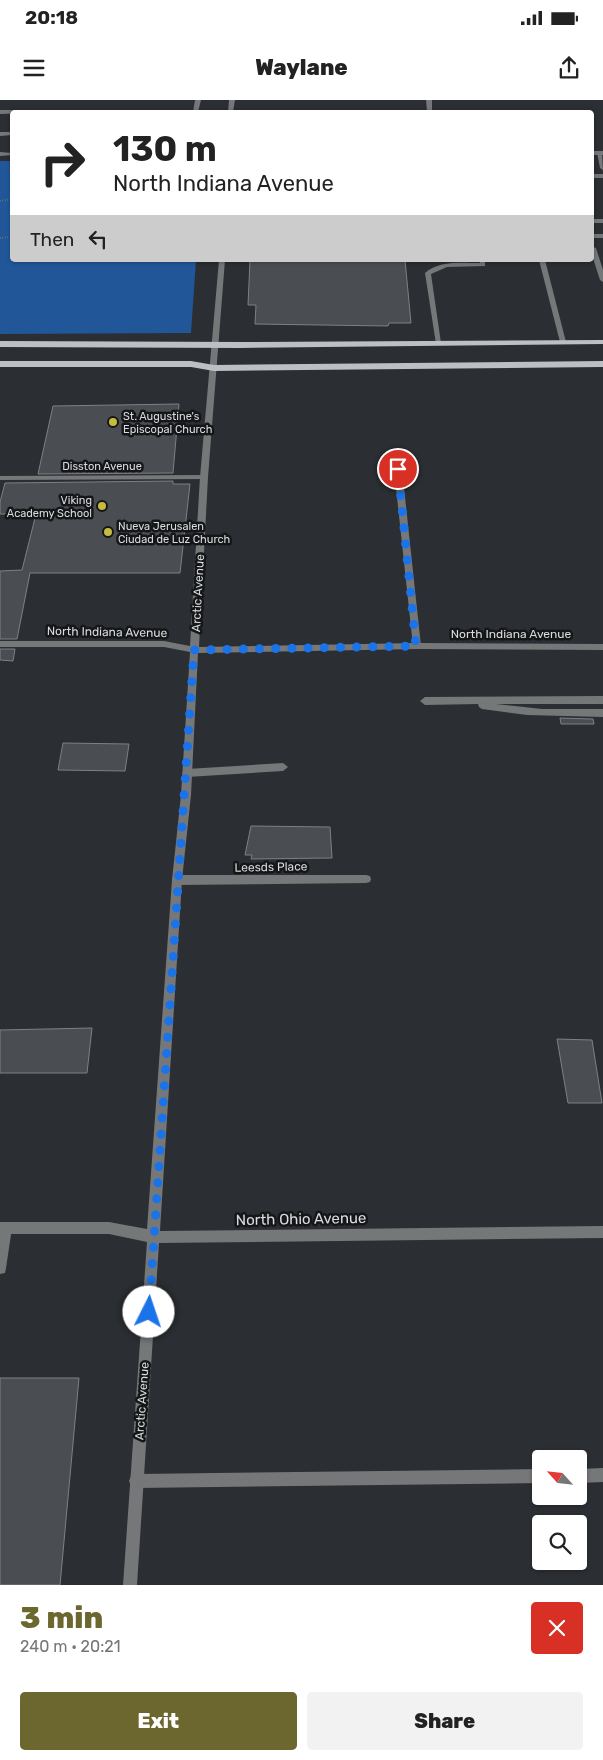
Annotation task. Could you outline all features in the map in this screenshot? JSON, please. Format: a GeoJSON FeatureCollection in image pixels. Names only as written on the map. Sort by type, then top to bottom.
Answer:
{"type":"FeatureCollection","features":[{"type":"Feature","properties":{"kind":"main road"},"geometry":{"type":"LineString","coordinates":[[0,344],[191,343],[216,345],[603,342]]}},
{"type":"Feature","properties":{"kind":"main road"},"geometry":{"type":"LineString","coordinates":[[0,364],[191,364],[214,368],[603,364]]}},
{"type":"Feature","properties":{"kind":"street"},"geometry":{"type":"LineString","coordinates":[[601,153],[603,168]]}},
{"type":"Feature","properties":{"kind":"street"},"geometry":{"type":"LineString","coordinates":[[594,248],[603,280]]}},
{"type":"Feature","properties":{"kind":"street","name":"Arctic Avenue"},"geometry":{"type":"LineString","coordinates":[[130,1585],[155,1237],[177,880],[187,773],[204,477],[222,262]]}},
{"type":"Feature","properties":{"kind":"street"},"geometry":{"type":"LineString","coordinates":[[438,344],[428,273],[433,269],[446,266],[483,265],[482,262]]}},
{"type":"Feature","properties":{"kind":"street"},"geometry":{"type":"LineString","coordinates":[[543,262],[563,342]]}},
{"type":"Feature","properties":{"kind":"street"},"geometry":{"type":"LineString","coordinates":[[398,469],[416,646]]}},
{"type":"Feature","properties":{"kind":"street","name":"Disston Avenue"},"geometry":{"type":"LineString","coordinates":[[0,478],[204,477]]}},
{"type":"Feature","properties":{"kind":"street","name":"North Indiana Avenue"},"geometry":{"type":"LineString","coordinates":[[0,644],[164,644],[194,650],[416,646],[603,647]]}},
{"type":"Feature","properties":{"kind":"street"},"geometry":{"type":"LineString","coordinates":[[425,701],[603,700]]}},
{"type":"Feature","properties":{"kind":"street"},"geometry":{"type":"LineString","coordinates":[[469,701],[502,710],[540,713],[603,713]]}},
{"type":"Feature","properties":{"kind":"street"},"geometry":{"type":"LineString","coordinates":[[187,773],[283,767]]}},
{"type":"Feature","properties":{"kind":"street","name":"Leesds Place"},"geometry":{"type":"LineString","coordinates":[[177,880],[366,879]]}},
{"type":"Feature","properties":{"kind":"street"},"geometry":{"type":"LineString","coordinates":[[0,1268],[3,1228]]}},
{"type":"Feature","properties":{"kind":"street","name":"North Ohio Avenue"},"geometry":{"type":"LineString","coordinates":[[3,1228],[109,1228],[155,1237],[603,1232]]}},
{"type":"Feature","properties":{"kind":"street"},"geometry":{"type":"LineString","coordinates":[[588,1476],[603,1475]]}},
{"type":"Feature","properties":{"kind":"street"},"geometry":{"type":"LineString","coordinates":[[136,1481],[532,1476]]}},
{"type":"Feature","properties":{"kind":"shaded area"},"geometry":{"type":"Polygon","coordinates":[[[0,161],[10,161],[10,262],[196,262],[191,333],[0,334],[0,161]]]}},
{"type":"Feature","properties":{"kind":"building"},"geometry":{"type":"Polygon","coordinates":[[[250,262],[405,262],[411,323],[389,323],[388,326],[255,324],[256,305],[248,305],[250,262]]]}},
{"type":"Feature","properties":{"kind":"building"},"geometry":{"type":"Polygon","coordinates":[[[179,404],[173,473],[38,474],[53,406],[179,404]]]}},
{"type":"Feature","properties":{"kind":"building"},"geometry":{"type":"Polygon","coordinates":[[[173,481],[173,484],[190,484],[180,573],[30,573],[17,639],[0,639],[0,571],[22,570],[36,514],[0,514],[0,502],[5,483],[173,481]]]}},
{"type":"Feature","properties":{"kind":"building"},"geometry":{"type":"Polygon","coordinates":[[[0,649],[15,649],[13,661],[0,660],[0,649]]]}},
{"type":"Feature","properties":{"kind":"building"},"geometry":{"type":"Polygon","coordinates":[[[560,718],[593,719],[594,724],[561,724],[560,718]]]}},
{"type":"Feature","properties":{"kind":"building"},"geometry":{"type":"Polygon","coordinates":[[[63,743],[129,744],[125,771],[58,770],[63,743]]]}},
{"type":"Feature","properties":{"kind":"building"},"geometry":{"type":"Polygon","coordinates":[[[251,826],[330,827],[332,858],[251,859],[252,855],[245,855],[251,826]]]}},
{"type":"Feature","properties":{"kind":"building"},"geometry":{"type":"Polygon","coordinates":[[[92,1028],[87,1073],[0,1073],[0,1030],[92,1028]]]}},
{"type":"Feature","properties":{"kind":"building"},"geometry":{"type":"Polygon","coordinates":[[[557,1039],[592,1040],[602,1103],[568,1103],[557,1039]]]}},
{"type":"Feature","properties":{"kind":"building"},"geometry":{"type":"Polygon","coordinates":[[[0,1378],[79,1378],[60,1585],[0,1585],[0,1378]]]}},
{"type":"Feature","properties":{"kind":"place","name":"St. Augustine's Episcopal Church"},"geometry":{"type":"Point","coordinates":[113,422]}},
{"type":"Feature","properties":{"kind":"place","name":"Viking Academy School"},"geometry":{"type":"Point","coordinates":[102,506]}},
{"type":"Feature","properties":{"kind":"place","name":"Nueva Jerusalen Ciudad de Luz Church"},"geometry":{"type":"Point","coordinates":[108,532]}},
{"type":"Feature","properties":{"kind":"route"},"geometry":{"type":"LineString","coordinates":[[149,1312],[166,1076],[177,880],[186,795],[194,650],[416,646],[398,469]]}}]}
